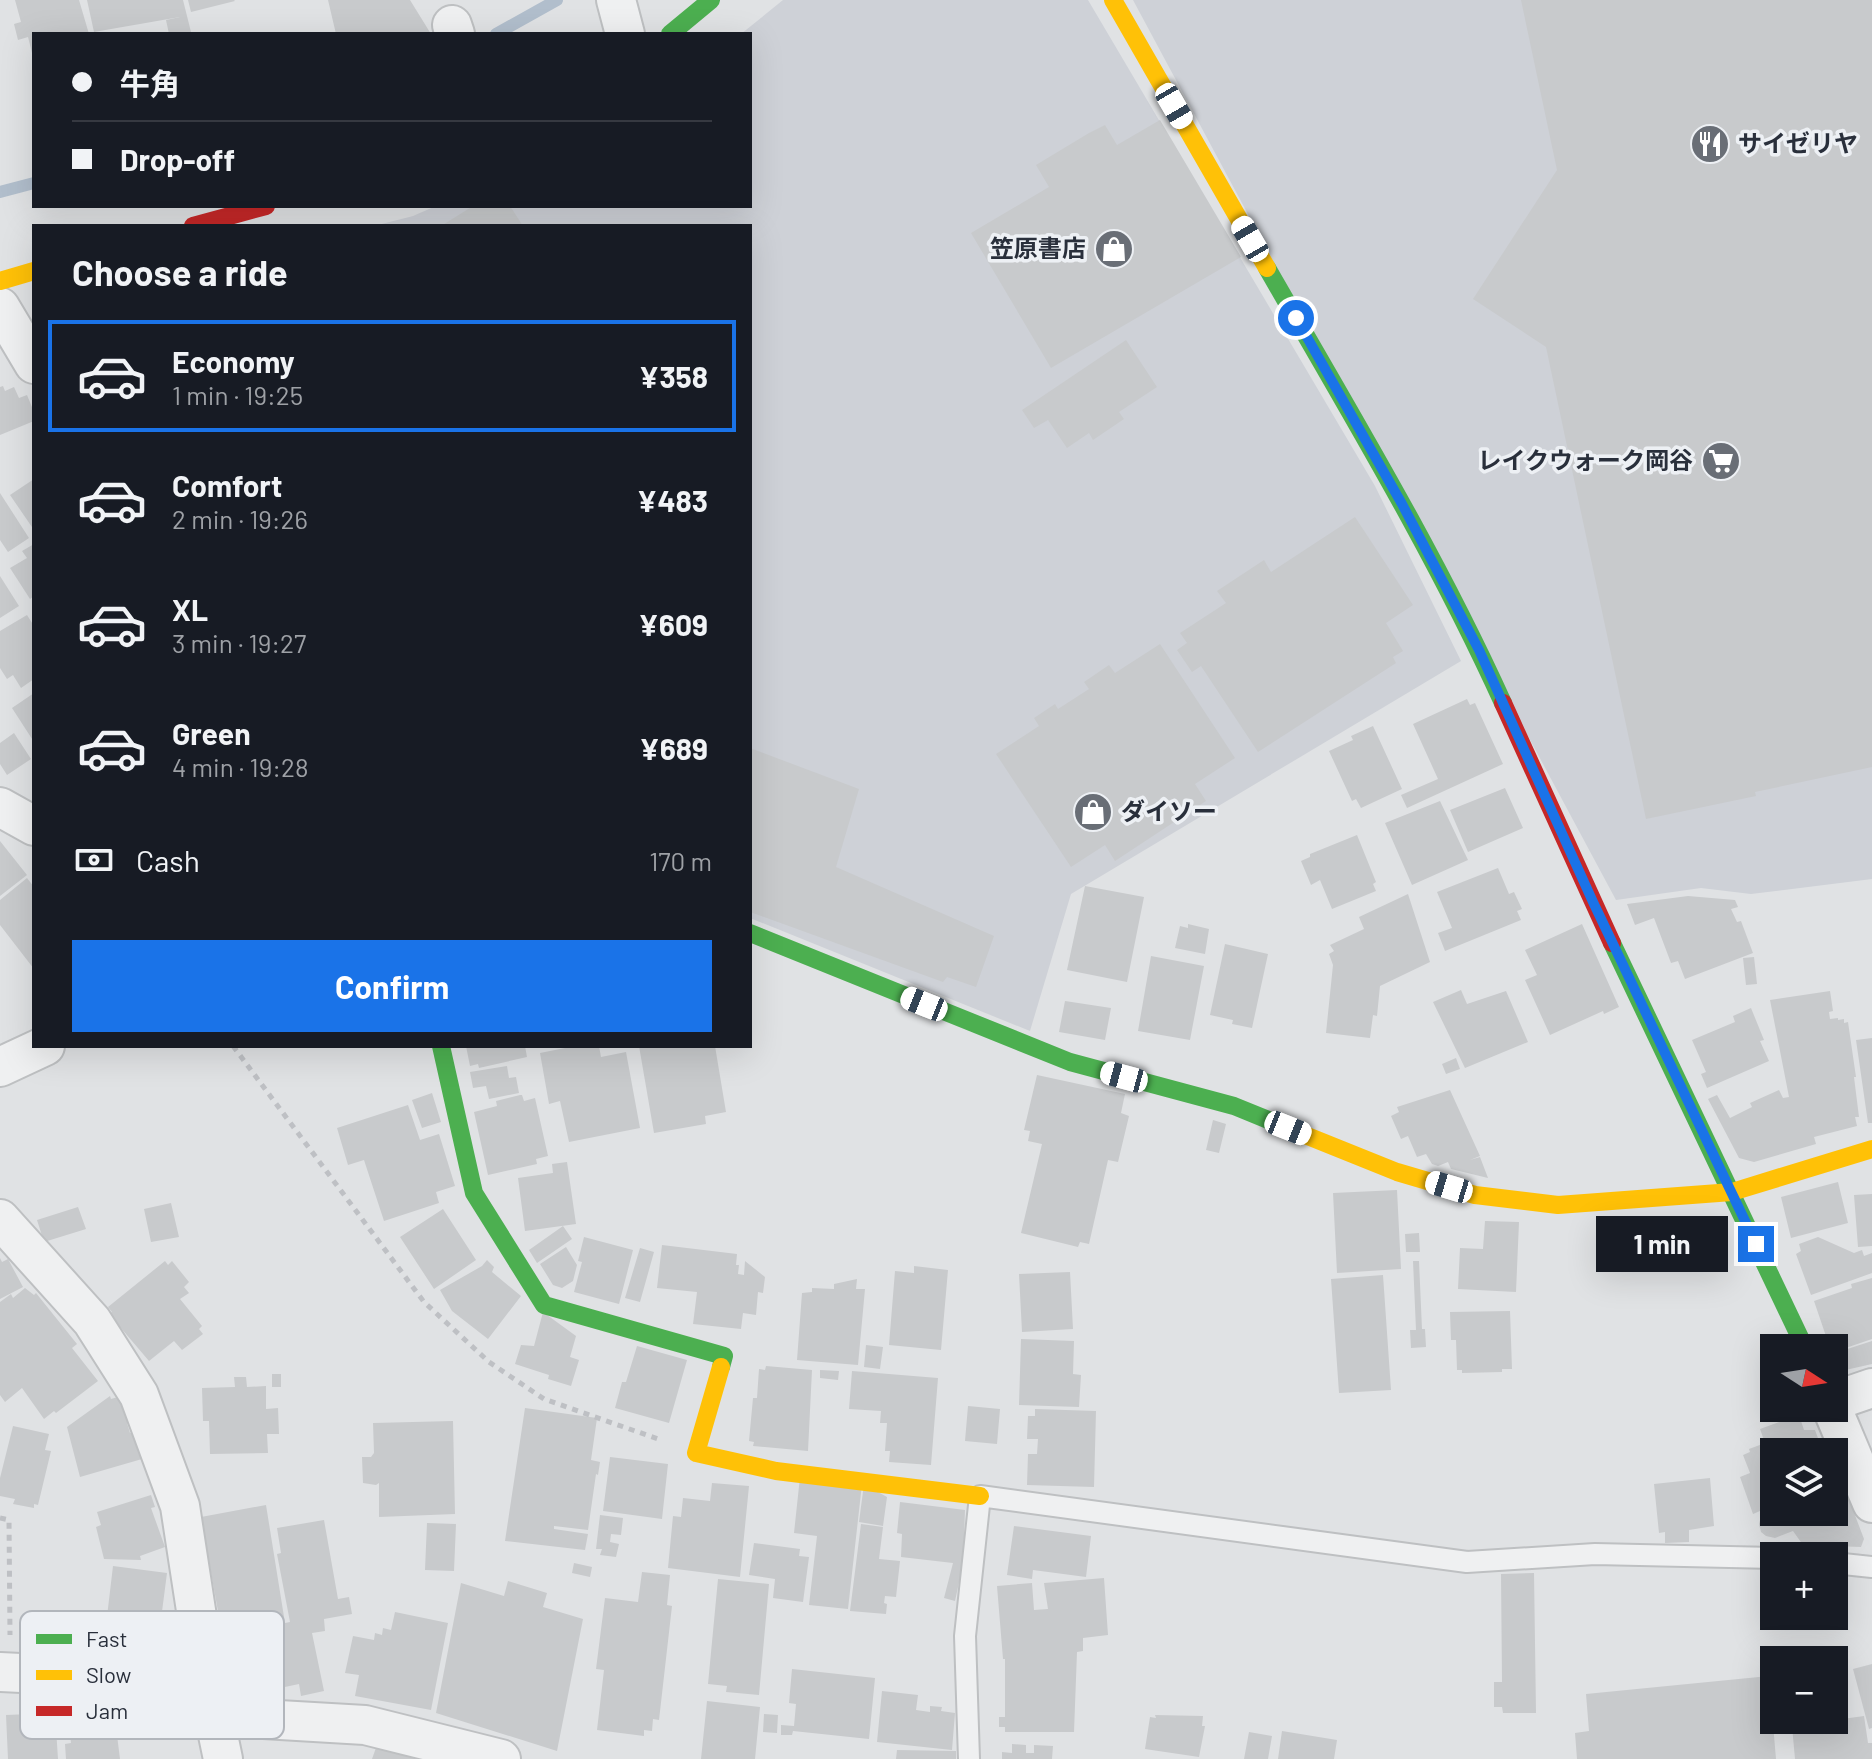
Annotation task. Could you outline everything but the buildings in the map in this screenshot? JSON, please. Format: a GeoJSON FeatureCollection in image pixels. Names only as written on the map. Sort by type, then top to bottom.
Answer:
{"type":"FeatureCollection","features":[{"type":"Feature","properties":{"kind":"street"},"geometry":{"type":"LineString","coordinates":[[616,0],[624,32]]}},
{"type":"Feature","properties":{"kind":"street"},"geometry":{"type":"LineString","coordinates":[[672,32],[711,0]]}},
{"type":"Feature","properties":{"kind":"street"},"geometry":{"type":"LineString","coordinates":[[1113,0],[1402,504],[1479,650],[1593,902],[1798,1334]]}},
{"type":"Feature","properties":{"kind":"street"},"geometry":{"type":"LineString","coordinates":[[195,219],[255,208]]}},
{"type":"Feature","properties":{"kind":"street"},"geometry":{"type":"LineString","coordinates":[[0,281],[32,272]]}},
{"type":"Feature","properties":{"kind":"street"},"geometry":{"type":"LineString","coordinates":[[0,307],[32,361]]}},
{"type":"Feature","properties":{"kind":"street"},"geometry":{"type":"LineString","coordinates":[[0,807],[32,825]]}},
{"type":"Feature","properties":{"kind":"street"},"geometry":{"type":"LineString","coordinates":[[752,934],[1070,1062],[1234,1106],[1397,1172],[1475,1195],[1558,1205],[1732,1192],[1872,1149]]}},
{"type":"Feature","properties":{"kind":"street"},"geometry":{"type":"LineString","coordinates":[[0,1067],[41,1048]]}},
{"type":"Feature","properties":{"kind":"street"},"geometry":{"type":"LineString","coordinates":[[441,1048],[474,1193],[544,1305],[724,1356],[696,1453],[776,1471],[980,1496]]}},
{"type":"Feature","properties":{"kind":"street"},"geometry":{"type":"LineString","coordinates":[[0,1219],[92,1321],[139,1395],[180,1506],[196,1611]]}},
{"type":"Feature","properties":{"kind":"street"},"geometry":{"type":"LineString","coordinates":[[1848,1396],[1872,1388]]}},
{"type":"Feature","properties":{"kind":"street"},"geometry":{"type":"LineString","coordinates":[[1838,1422],[1872,1503]]}},
{"type":"Feature","properties":{"kind":"street"},"geometry":{"type":"LineString","coordinates":[[284,1711],[365,1725],[501,1759]]}},
{"type":"Feature","properties":{"kind":"street"},"geometry":{"type":"LineString","coordinates":[[219,1739],[223,1759]]}},
{"type":"Feature","properties":{"kind":"lane"},"geometry":{"type":"LineString","coordinates":[[969,1759],[965,1636],[980,1496],[1467,1562],[1595,1554],[1760,1558]]}},
{"type":"Feature","properties":{"kind":"lane"},"geometry":{"type":"LineString","coordinates":[[1848,1564],[1872,1567]]}},
{"type":"Feature","properties":{"kind":"path"},"geometry":{"type":"LineString","coordinates":[[234,1048],[424,1302],[489,1362],[544,1399],[696,1453]]}},
{"type":"Feature","properties":{"kind":"path"},"geometry":{"type":"LineString","coordinates":[[0,1518],[9,1520],[5,1672]]}},
{"type":"Feature","properties":{"kind":"shaded area"},"geometry":{"type":"Polygon","coordinates":[[[783,0],[1088,0],[1375,486],[1461,661],[1071,894],[1030,1031],[752,919],[752,224],[382,224],[431,208],[752,208],[752,32],[743,32],[783,0]]]}},
{"type":"Feature","properties":{"kind":"shaded area"},"geometry":{"type":"Polygon","coordinates":[[[1133,0],[1872,0],[1872,879],[1751,894],[1701,888],[1616,900],[1133,0]]]}},
{"type":"Feature","properties":{"kind":"waterway"},"geometry":{"type":"LineString","coordinates":[[500,32],[557,0]]}},
{"type":"Feature","properties":{"kind":"waterway"},"geometry":{"type":"LineString","coordinates":[[0,192],[32,184]]}},
{"type":"Feature","properties":{"kind":"traffic: fast"},"geometry":{"type":"LineString","coordinates":[[672,32],[711,0]]}},
{"type":"Feature","properties":{"kind":"traffic: fast"},"geometry":{"type":"LineString","coordinates":[[1267,268],[1420,537],[1503,703]]}},
{"type":"Feature","properties":{"kind":"traffic: fast"},"geometry":{"type":"LineString","coordinates":[[752,934],[1070,1062],[1234,1106],[1300,1133]]}},
{"type":"Feature","properties":{"kind":"traffic: fast"},"geometry":{"type":"LineString","coordinates":[[1612,943],[1798,1334]]}},
{"type":"Feature","properties":{"kind":"traffic: fast"},"geometry":{"type":"LineString","coordinates":[[441,1048],[474,1193],[544,1305],[724,1356],[721,1367]]}},
{"type":"Feature","properties":{"kind":"traffic: slow"},"geometry":{"type":"LineString","coordinates":[[1113,0],[1267,268]]}},
{"type":"Feature","properties":{"kind":"traffic: slow"},"geometry":{"type":"LineString","coordinates":[[0,281],[32,272]]}},
{"type":"Feature","properties":{"kind":"traffic: slow"},"geometry":{"type":"LineString","coordinates":[[1300,1133],[1397,1172],[1475,1195],[1558,1205],[1732,1192],[1872,1149]]}},
{"type":"Feature","properties":{"kind":"traffic: slow"},"geometry":{"type":"LineString","coordinates":[[721,1367],[696,1453],[776,1471],[980,1496]]}},
{"type":"Feature","properties":{"kind":"traffic: jam"},"geometry":{"type":"LineString","coordinates":[[200,224],[259,208]]}},
{"type":"Feature","properties":{"kind":"traffic: jam"},"geometry":{"type":"LineString","coordinates":[[1503,703],[1612,943]]}},
{"type":"Feature","properties":{"kind":"place","name":"サイゼリヤ"},"geometry":{"type":"Point","coordinates":[1710,144]}},
{"type":"Feature","properties":{"kind":"place","name":"笠原書店"},"geometry":{"type":"Point","coordinates":[1114,249]}},
{"type":"Feature","properties":{"kind":"place","name":"レイクウォーク岡谷"},"geometry":{"type":"Point","coordinates":[1721,461]}},
{"type":"Feature","properties":{"kind":"place","name":"ダイソー"},"geometry":{"type":"Point","coordinates":[1093,812]}},
{"type":"Feature","properties":{"kind":"route"},"geometry":{"type":"LineString","coordinates":[[1296,318],[1402,504],[1479,650],[1593,902],[1756,1244]]}}]}
